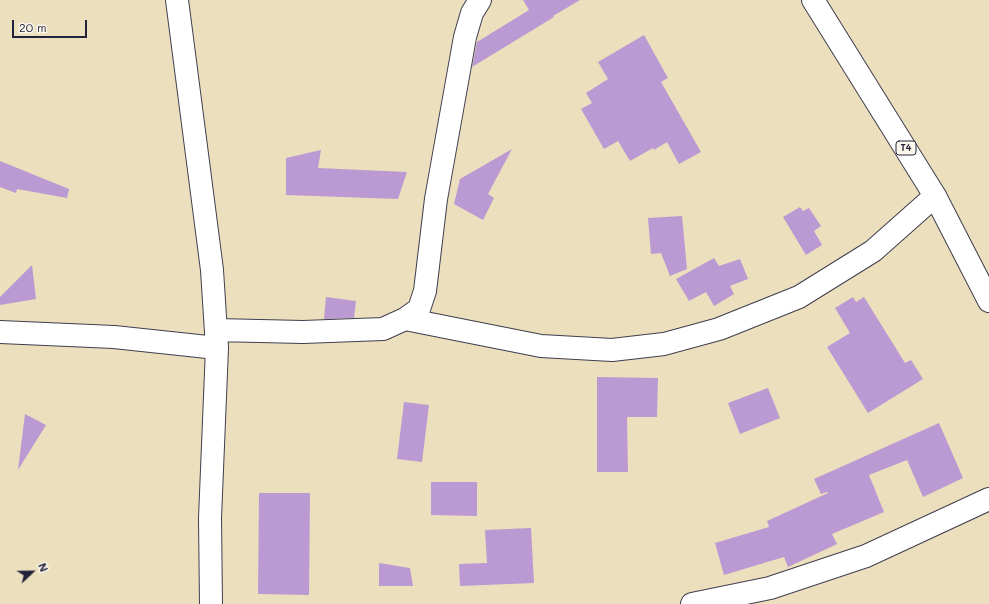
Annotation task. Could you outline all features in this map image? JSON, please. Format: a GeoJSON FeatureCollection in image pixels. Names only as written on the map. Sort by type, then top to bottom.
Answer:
{"type":"FeatureCollection","features":[{"type":"Feature","properties":{"kind":"main road"},"geometry":{"type":"LineString","coordinates":[[177,0],[212,270],[217,339],[210,518],[211,604]]}},
{"type":"Feature","properties":{"kind":"main road"},"geometry":{"type":"LineString","coordinates":[[0,332],[114,337],[217,339],[303,332],[383,329],[405,319],[419,309],[425,291],[436,199],[465,37],[472,13],[480,0]]}},
{"type":"Feature","properties":{"kind":"main road","name":"T4"},"geometry":{"type":"LineString","coordinates":[[813,0],[935,196],[989,301]]}},
{"type":"Feature","properties":{"kind":"main road"},"geometry":{"type":"LineString","coordinates":[[405,319],[541,346],[612,350],[664,344],[719,329],[800,297],[873,251],[935,196]]}},
{"type":"Feature","properties":{"kind":"main road"},"geometry":{"type":"LineString","coordinates":[[692,604],[773,596],[866,556],[989,499]]}},
{"type":"Feature","properties":{"kind":"building"},"geometry":{"type":"Polygon","coordinates":[[[523,0],[580,0],[472,67],[477,42],[529,10],[523,0]]]}},
{"type":"Feature","properties":{"kind":"building"},"geometry":{"type":"Polygon","coordinates":[[[644,35],[668,78],[661,82],[701,152],[679,164],[667,142],[630,161],[618,141],[604,149],[581,109],[592,103],[586,93],[608,79],[598,62],[644,35]]]}},
{"type":"Feature","properties":{"kind":"building"},"geometry":{"type":"Polygon","coordinates":[[[512,149],[488,194],[494,198],[483,220],[454,204],[460,179],[512,149]]]}},
{"type":"Feature","properties":{"kind":"building"},"geometry":{"type":"Polygon","coordinates":[[[321,150],[318,168],[407,172],[398,199],[286,195],[286,158],[321,150]]]}},
{"type":"Feature","properties":{"kind":"building"},"geometry":{"type":"Polygon","coordinates":[[[0,161],[69,189],[67,198],[17,189],[16,193],[0,187],[0,161]]]}},
{"type":"Feature","properties":{"kind":"building"},"geometry":{"type":"Polygon","coordinates":[[[800,207],[803,211],[809,208],[821,226],[814,231],[822,245],[806,255],[783,217],[800,207]]]}},
{"type":"Feature","properties":{"kind":"building"},"geometry":{"type":"Polygon","coordinates":[[[682,216],[687,269],[670,276],[661,253],[651,254],[648,218],[682,216]]]}},
{"type":"Feature","properties":{"kind":"building"},"geometry":{"type":"Polygon","coordinates":[[[714,258],[719,266],[740,259],[748,279],[730,286],[734,294],[714,306],[706,292],[689,301],[676,279],[714,258]]]}},
{"type":"Feature","properties":{"kind":"building"},"geometry":{"type":"Polygon","coordinates":[[[32,265],[36,299],[0,305],[0,297],[32,265]]]}},
{"type":"Feature","properties":{"kind":"building"},"geometry":{"type":"Polygon","coordinates":[[[326,297],[356,301],[354,318],[324,319],[326,297]]]}},
{"type":"Feature","properties":{"kind":"building"},"geometry":{"type":"Polygon","coordinates":[[[853,297],[856,302],[864,297],[905,363],[911,360],[923,379],[868,413],[827,347],[850,333],[835,308],[853,297]]]}},
{"type":"Feature","properties":{"kind":"building"},"geometry":{"type":"Polygon","coordinates":[[[597,377],[658,378],[657,417],[627,417],[628,472],[597,472],[597,377]]]}},
{"type":"Feature","properties":{"kind":"building"},"geometry":{"type":"Polygon","coordinates":[[[768,388],[780,418],[740,434],[728,403],[768,388]]]}},
{"type":"Feature","properties":{"kind":"building"},"geometry":{"type":"Polygon","coordinates":[[[404,402],[429,405],[422,462],[397,459],[404,402]]]}},
{"type":"Feature","properties":{"kind":"building"},"geometry":{"type":"Polygon","coordinates":[[[25,414],[46,425],[18,470],[25,414]]]}},
{"type":"Feature","properties":{"kind":"building"},"geometry":{"type":"Polygon","coordinates":[[[939,423],[963,478],[923,497],[907,460],[869,475],[884,512],[832,534],[837,544],[788,567],[784,557],[724,575],[715,543],[769,527],[767,521],[828,493],[821,494],[814,479],[939,423]]]}},
{"type":"Feature","properties":{"kind":"building"},"geometry":{"type":"Polygon","coordinates":[[[431,482],[477,482],[477,516],[431,515],[431,482]]]}},
{"type":"Feature","properties":{"kind":"building"},"geometry":{"type":"Polygon","coordinates":[[[259,493],[310,493],[309,595],[258,594],[259,493]]]}},
{"type":"Feature","properties":{"kind":"building"},"geometry":{"type":"Polygon","coordinates":[[[531,528],[534,583],[460,586],[459,564],[487,563],[485,530],[531,528]]]}},
{"type":"Feature","properties":{"kind":"building"},"geometry":{"type":"Polygon","coordinates":[[[379,563],[410,568],[413,586],[379,586],[379,563]]]}}]}
